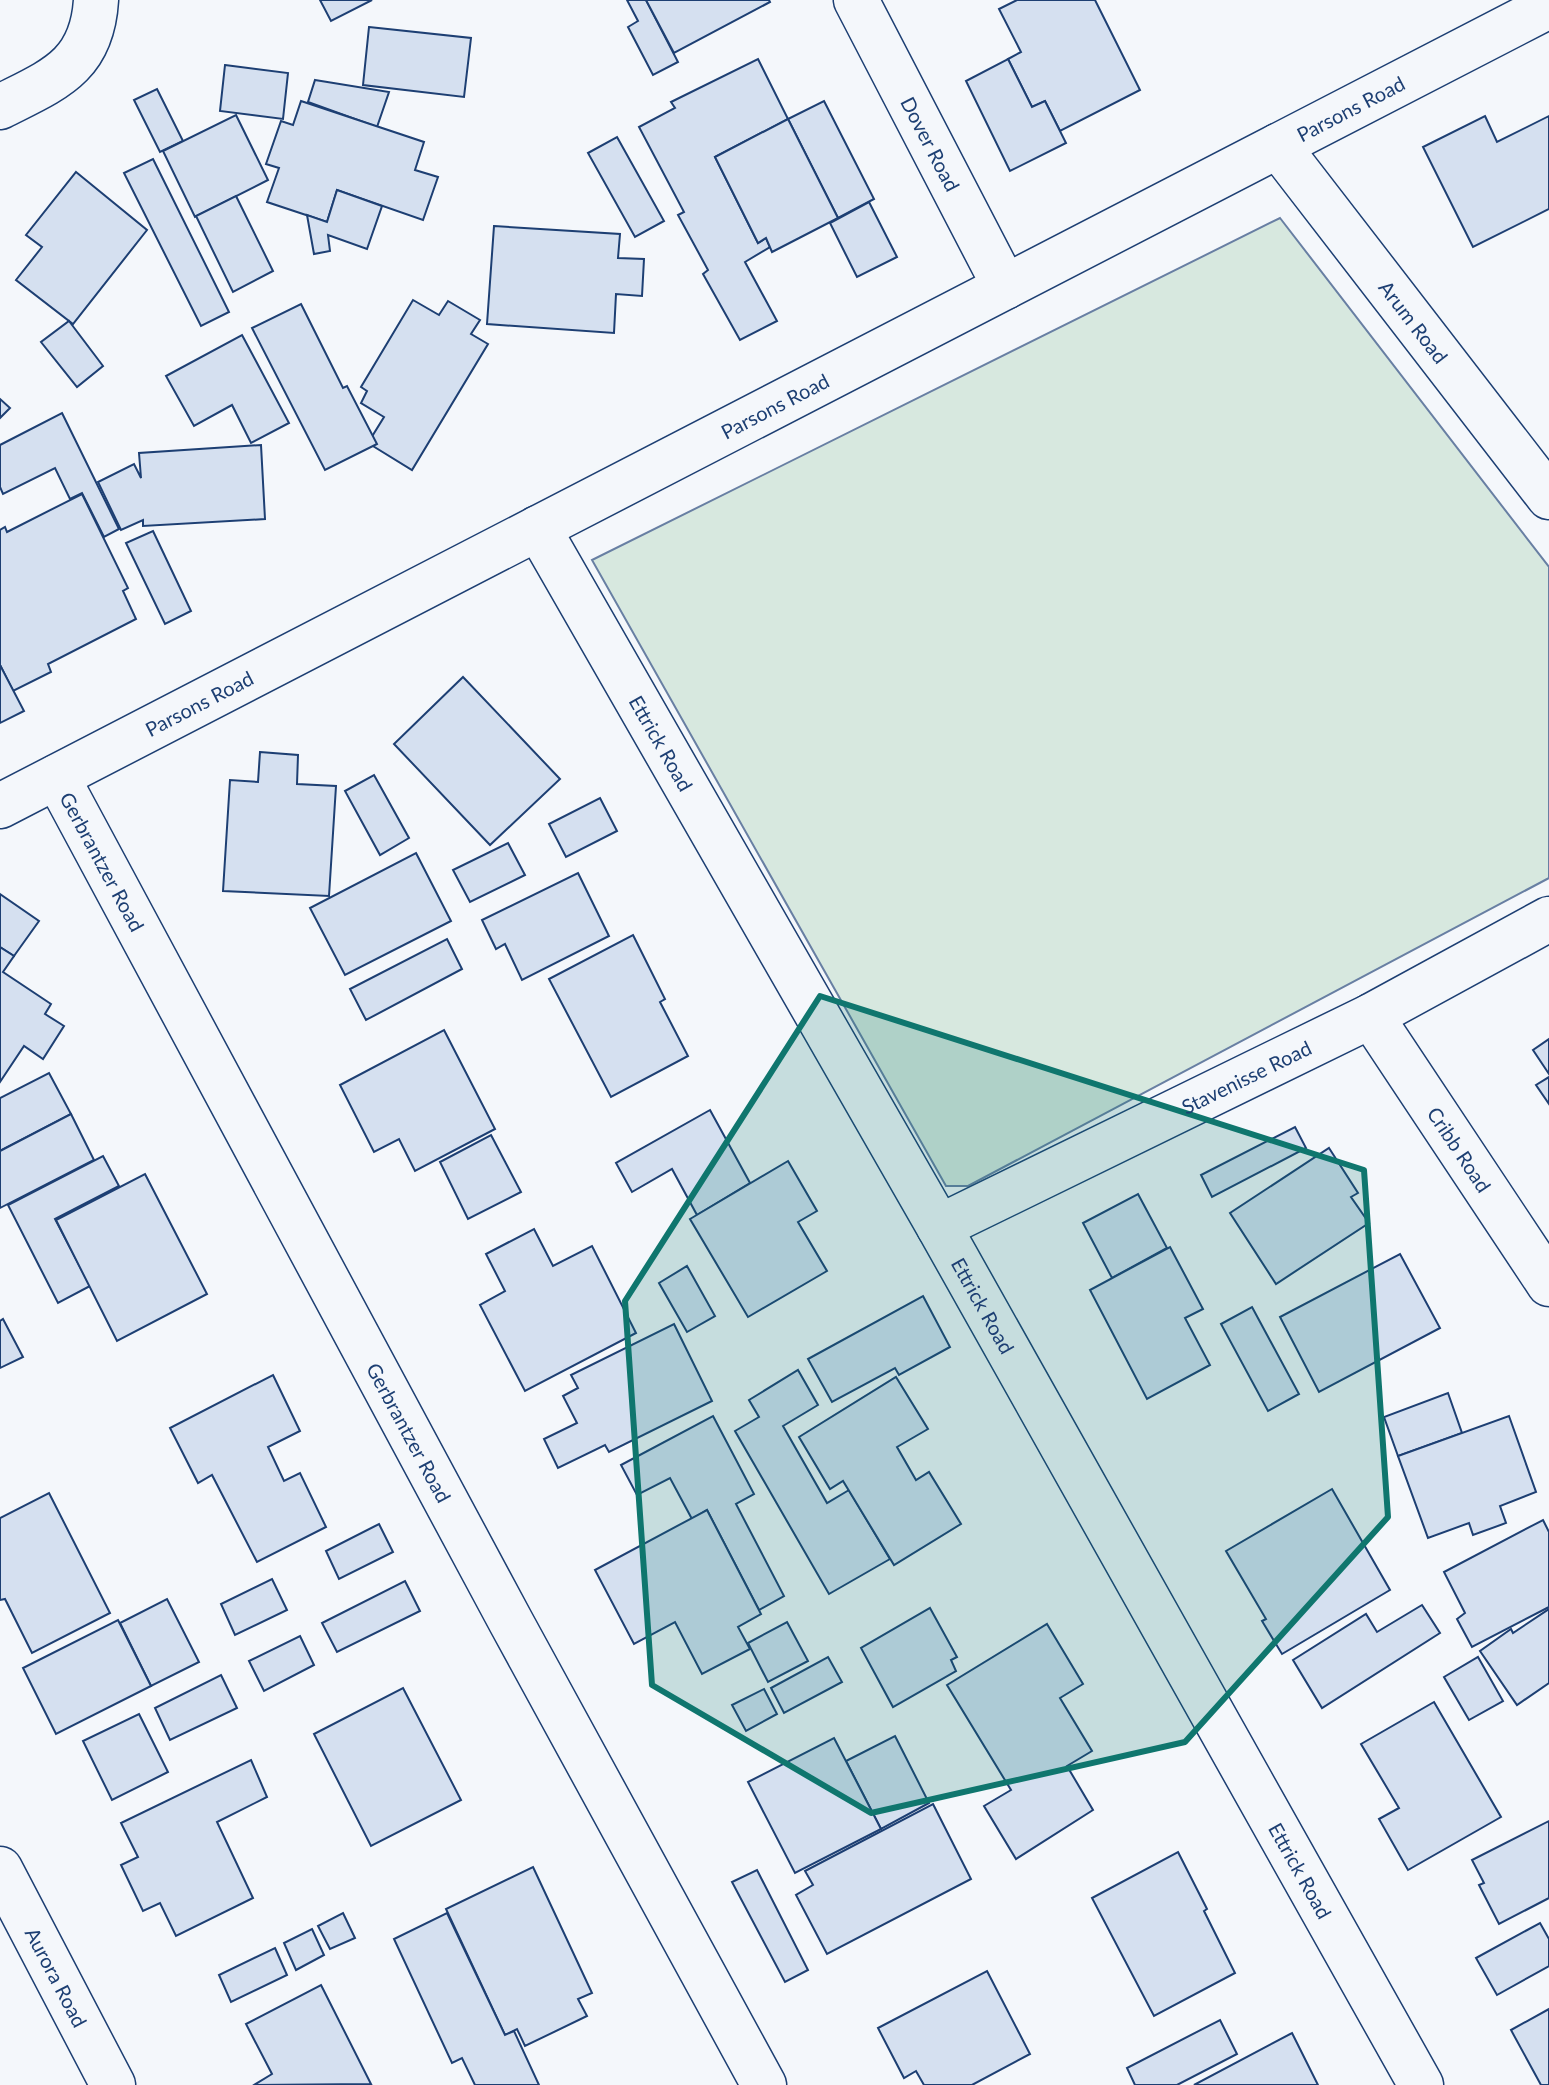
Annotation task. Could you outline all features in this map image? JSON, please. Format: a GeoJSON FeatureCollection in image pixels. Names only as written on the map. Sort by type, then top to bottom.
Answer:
{"type":"FeatureCollection","features":[{"type":"Feature","properties":{"kind":"street"},"geometry":{"type":"LineString","coordinates":[[0,107],[72,66],[87,44],[96,0]]}},
{"type":"Feature","properties":{"kind":"street","name":"Dover Road"},"geometry":{"type":"LineString","coordinates":[[856,0],[1005,287]]}},
{"type":"Feature","properties":{"kind":"street","name":"Parsons Road"},"geometry":{"type":"LineString","coordinates":[[0,806],[1549,6]]}},
{"type":"Feature","properties":{"kind":"street","name":"Arum Road"},"geometry":{"type":"LineString","coordinates":[[1278,146],[1549,497]]}},
{"type":"Feature","properties":{"kind":"street","name":"Ettrick Road"},"geometry":{"type":"LineString","coordinates":[[538,528],[939,1227],[1421,2085]]}},
{"type":"Feature","properties":{"kind":"street","name":"Gerbrantzer Road"},"geometry":{"type":"LineString","coordinates":[[57,777],[511,1622],[764,2085]]}},
{"type":"Feature","properties":{"kind":"street","name":"Stavenisse Road"},"geometry":{"type":"LineString","coordinates":[[939,1227],[1371,1016],[1549,919]]}},
{"type":"Feature","properties":{"kind":"street","name":"Cribb Road"},"geometry":{"type":"LineString","coordinates":[[1371,1016],[1549,1284]]}},
{"type":"Feature","properties":{"kind":"street","name":"Aurora Road"},"geometry":{"type":"LineString","coordinates":[[0,1869],[113,2085]]}},
{"type":"Feature","properties":{"kind":"highlighted area"},"geometry":{"type":"Polygon","coordinates":[[[820,996],[1364,1170],[1388,1517],[1185,1742],[871,1813],[652,1685],[625,1301],[820,996]]]}},
{"type":"Feature","properties":{"kind":"shaded area"},"geometry":{"type":"Polygon","coordinates":[[[1280,218],[1549,567],[1549,878],[968,1186],[946,1186],[592,560],[1280,218]]]}},
{"type":"Feature","properties":{"kind":"building"},"geometry":{"type":"Polygon","coordinates":[[[320,0],[372,0],[331,21],[320,0]]]}},
{"type":"Feature","properties":{"kind":"building"},"geometry":{"type":"Polygon","coordinates":[[[627,0],[646,0],[678,62],[653,75],[628,27],[638,21],[627,0]]]}},
{"type":"Feature","properties":{"kind":"building"},"geometry":{"type":"Polygon","coordinates":[[[646,0],[769,0],[770,2],[674,53],[646,0]]]}},
{"type":"Feature","properties":{"kind":"building"},"geometry":{"type":"Polygon","coordinates":[[[1017,0],[1095,0],[1140,90],[1060,131],[1045,101],[1032,107],[1008,59],[1021,52],[999,9],[1017,0]]]}},
{"type":"Feature","properties":{"kind":"building"},"geometry":{"type":"Polygon","coordinates":[[[369,27],[471,38],[464,97],[363,85],[369,27]]]}},
{"type":"Feature","properties":{"kind":"building"},"geometry":{"type":"Polygon","coordinates":[[[758,59],[788,119],[715,157],[758,243],[766,238],[770,247],[745,262],[777,321],[740,340],[703,274],[708,270],[678,215],[684,212],[639,127],[675,108],[671,102],[758,59]]]}},
{"type":"Feature","properties":{"kind":"building"},"geometry":{"type":"Polygon","coordinates":[[[1008,59],[1032,107],[1045,101],[1066,143],[1010,171],[966,81],[1008,59]]]}},
{"type":"Feature","properties":{"kind":"building"},"geometry":{"type":"Polygon","coordinates":[[[225,65],[288,73],[283,119],[220,111],[225,65]]]}},
{"type":"Feature","properties":{"kind":"building"},"geometry":{"type":"Polygon","coordinates":[[[315,80],[389,92],[377,127],[308,102],[315,80]]]}},
{"type":"Feature","properties":{"kind":"building"},"geometry":{"type":"Polygon","coordinates":[[[157,89],[183,141],[160,152],[134,100],[157,89]]]}},
{"type":"Feature","properties":{"kind":"building"},"geometry":{"type":"Polygon","coordinates":[[[301,101],[424,142],[415,170],[438,177],[423,220],[337,190],[327,222],[267,202],[279,168],[266,164],[281,121],[293,125],[301,101]]]}},
{"type":"Feature","properties":{"kind":"building"},"geometry":{"type":"Polygon","coordinates":[[[824,101],[874,199],[838,218],[788,119],[824,101]]]}},
{"type":"Feature","properties":{"kind":"building"},"geometry":{"type":"Polygon","coordinates":[[[236,115],[268,180],[195,217],[163,151],[236,115]]]}},
{"type":"Feature","properties":{"kind":"building"},"geometry":{"type":"Polygon","coordinates":[[[1485,116],[1497,142],[1549,116],[1549,209],[1473,247],[1423,147],[1485,116]]]}},
{"type":"Feature","properties":{"kind":"building"},"geometry":{"type":"Polygon","coordinates":[[[788,119],[838,218],[772,252],[766,238],[758,243],[715,157],[788,119]]]}},
{"type":"Feature","properties":{"kind":"building"},"geometry":{"type":"Polygon","coordinates":[[[617,137],[664,221],[635,237],[588,153],[617,137]]]}},
{"type":"Feature","properties":{"kind":"building"},"geometry":{"type":"Polygon","coordinates":[[[153,159],[229,312],[201,326],[124,173],[153,159]]]}},
{"type":"Feature","properties":{"kind":"building"},"geometry":{"type":"Polygon","coordinates":[[[76,172],[147,230],[73,324],[16,280],[42,247],[26,235],[76,172]]]}},
{"type":"Feature","properties":{"kind":"building"},"geometry":{"type":"Polygon","coordinates":[[[337,190],[382,206],[367,249],[328,235],[330,251],[314,254],[307,215],[327,222],[337,190]]]}},
{"type":"Feature","properties":{"kind":"building"},"geometry":{"type":"Polygon","coordinates":[[[236,196],[273,271],[233,292],[196,216],[236,196]]]}},
{"type":"Feature","properties":{"kind":"building"},"geometry":{"type":"Polygon","coordinates":[[[869,202],[897,257],[857,277],[830,223],[869,202]]]}},
{"type":"Feature","properties":{"kind":"building"},"geometry":{"type":"Polygon","coordinates":[[[494,226],[620,234],[618,258],[644,259],[642,296],[616,294],[614,333],[487,324],[494,226]]]}},
{"type":"Feature","properties":{"kind":"building"},"geometry":{"type":"Polygon","coordinates":[[[413,300],[439,315],[448,301],[480,320],[471,334],[488,344],[412,470],[368,443],[384,417],[361,403],[367,391],[361,387],[413,300]]]}},
{"type":"Feature","properties":{"kind":"building"},"geometry":{"type":"Polygon","coordinates":[[[301,304],[343,388],[347,386],[377,444],[325,470],[252,328],[301,304]]]}},
{"type":"Feature","properties":{"kind":"building"},"geometry":{"type":"Polygon","coordinates":[[[69,321],[103,366],[77,387],[41,342],[69,321]]]}},
{"type":"Feature","properties":{"kind":"building"},"geometry":{"type":"Polygon","coordinates":[[[242,335],[289,423],[251,443],[232,405],[194,426],[166,376],[242,335]]]}},
{"type":"Feature","properties":{"kind":"building"},"geometry":{"type":"Polygon","coordinates":[[[0,399],[10,408],[0,418],[0,399]]]}},
{"type":"Feature","properties":{"kind":"building"},"geometry":{"type":"Polygon","coordinates":[[[62,413],[119,529],[104,537],[82,493],[70,499],[55,468],[3,494],[0,487],[0,445],[62,413]]]}},
{"type":"Feature","properties":{"kind":"building"},"geometry":{"type":"Polygon","coordinates":[[[261,445],[265,519],[143,526],[143,520],[121,530],[98,482],[134,464],[141,478],[139,453],[261,445]]]}},
{"type":"Feature","properties":{"kind":"building"},"geometry":{"type":"Polygon","coordinates":[[[82,494],[128,588],[123,591],[136,619],[48,664],[51,672],[13,691],[0,665],[0,530],[5,527],[7,532],[82,494]]]}},
{"type":"Feature","properties":{"kind":"building"},"geometry":{"type":"Polygon","coordinates":[[[153,531],[191,611],[165,624],[126,543],[153,531]]]}},
{"type":"Feature","properties":{"kind":"building"},"geometry":{"type":"Polygon","coordinates":[[[0,665],[24,711],[0,723],[0,665]]]}},
{"type":"Feature","properties":{"kind":"building"},"geometry":{"type":"Polygon","coordinates":[[[463,677],[560,779],[490,845],[394,744],[463,677]]]}},
{"type":"Feature","properties":{"kind":"building"},"geometry":{"type":"Polygon","coordinates":[[[260,752],[298,755],[297,784],[336,786],[329,896],[223,891],[230,780],[258,782],[260,752]]]}},
{"type":"Feature","properties":{"kind":"building"},"geometry":{"type":"Polygon","coordinates":[[[374,775],[409,838],[380,855],[345,791],[374,775]]]}},
{"type":"Feature","properties":{"kind":"building"},"geometry":{"type":"Polygon","coordinates":[[[600,798],[617,831],[566,857],[549,824],[600,798]]]}},
{"type":"Feature","properties":{"kind":"building"},"geometry":{"type":"Polygon","coordinates":[[[508,843],[525,875],[470,902],[453,870],[508,843]]]}},
{"type":"Feature","properties":{"kind":"building"},"geometry":{"type":"Polygon","coordinates":[[[416,853],[451,921],[345,975],[310,908],[416,853]]]}},
{"type":"Feature","properties":{"kind":"building"},"geometry":{"type":"Polygon","coordinates":[[[578,873],[609,936],[522,980],[505,944],[496,949],[482,920],[578,873]]]}},
{"type":"Feature","properties":{"kind":"building"},"geometry":{"type":"Polygon","coordinates":[[[0,894],[39,921],[14,956],[0,947],[0,894]]]}},
{"type":"Feature","properties":{"kind":"building"},"geometry":{"type":"Polygon","coordinates":[[[633,935],[665,999],[660,1002],[688,1056],[611,1097],[549,979],[633,935]]]}},
{"type":"Feature","properties":{"kind":"building"},"geometry":{"type":"Polygon","coordinates":[[[447,939],[462,969],[366,1020],[350,989],[447,939]]]}},
{"type":"Feature","properties":{"kind":"building"},"geometry":{"type":"Polygon","coordinates":[[[0,947],[14,956],[3,972],[51,1004],[45,1014],[64,1026],[43,1059],[24,1046],[0,1082],[0,947]]]}},
{"type":"Feature","properties":{"kind":"building"},"geometry":{"type":"Polygon","coordinates":[[[444,1030],[495,1129],[415,1171],[399,1139],[374,1152],[340,1085],[444,1030]]]}},
{"type":"Feature","properties":{"kind":"building"},"geometry":{"type":"Polygon","coordinates":[[[1549,1039],[1549,1074],[1533,1050],[1549,1039]]]}},
{"type":"Feature","properties":{"kind":"building"},"geometry":{"type":"Polygon","coordinates":[[[49,1073],[71,1114],[0,1151],[0,1098],[49,1073]]]}},
{"type":"Feature","properties":{"kind":"building"},"geometry":{"type":"Polygon","coordinates":[[[1549,1077],[1549,1104],[1536,1085],[1549,1077]]]}},
{"type":"Feature","properties":{"kind":"building"},"geometry":{"type":"Polygon","coordinates":[[[710,1110],[750,1183],[697,1215],[672,1169],[632,1192],[616,1163],[710,1110]]]}},
{"type":"Feature","properties":{"kind":"building"},"geometry":{"type":"Polygon","coordinates":[[[71,1114],[94,1160],[0,1208],[0,1151],[71,1114]]]}},
{"type":"Feature","properties":{"kind":"building"},"geometry":{"type":"Polygon","coordinates":[[[1295,1127],[1306,1148],[1212,1197],[1201,1175],[1295,1127]]]}},
{"type":"Feature","properties":{"kind":"building"},"geometry":{"type":"Polygon","coordinates":[[[491,1135],[521,1192],[468,1219],[440,1162],[491,1135]]]}},
{"type":"Feature","properties":{"kind":"building"},"geometry":{"type":"Polygon","coordinates":[[[1329,1148],[1358,1193],[1351,1197],[1369,1223],[1276,1284],[1230,1213],[1329,1148]]]}},
{"type":"Feature","properties":{"kind":"building"},"geometry":{"type":"Polygon","coordinates":[[[103,1156],[119,1186],[55,1219],[90,1286],[58,1303],[8,1205],[103,1156]]]}},
{"type":"Feature","properties":{"kind":"building"},"geometry":{"type":"Polygon","coordinates":[[[788,1161],[817,1211],[798,1222],[827,1271],[748,1317],[690,1219],[788,1161]]]}},
{"type":"Feature","properties":{"kind":"building"},"geometry":{"type":"Polygon","coordinates":[[[145,1174],[207,1294],[117,1341],[56,1220],[145,1174]]]}},
{"type":"Feature","properties":{"kind":"building"},"geometry":{"type":"Polygon","coordinates":[[[1138,1194],[1167,1248],[1112,1278],[1083,1223],[1138,1194]]]}},
{"type":"Feature","properties":{"kind":"building"},"geometry":{"type":"Polygon","coordinates":[[[534,1229],[553,1266],[592,1246],[636,1333],[525,1391],[480,1305],[505,1291],[486,1254],[534,1229]]]}},
{"type":"Feature","properties":{"kind":"building"},"geometry":{"type":"Polygon","coordinates":[[[1170,1247],[1203,1309],[1185,1318],[1210,1365],[1147,1399],[1090,1290],[1170,1247]]]}},
{"type":"Feature","properties":{"kind":"building"},"geometry":{"type":"Polygon","coordinates":[[[1400,1254],[1440,1328],[1319,1392],[1280,1317],[1400,1254]]]}},
{"type":"Feature","properties":{"kind":"building"},"geometry":{"type":"Polygon","coordinates":[[[687,1266],[715,1316],[687,1332],[659,1283],[687,1266]]]}},
{"type":"Feature","properties":{"kind":"building"},"geometry":{"type":"Polygon","coordinates":[[[923,1296],[950,1347],[899,1375],[895,1368],[832,1402],[808,1359],[923,1296]]]}},
{"type":"Feature","properties":{"kind":"building"},"geometry":{"type":"Polygon","coordinates":[[[1252,1307],[1299,1394],[1268,1411],[1221,1324],[1252,1307]]]}},
{"type":"Feature","properties":{"kind":"building"},"geometry":{"type":"Polygon","coordinates":[[[3,1319],[23,1357],[0,1368],[0,1321],[3,1319]]]}},
{"type":"Feature","properties":{"kind":"building"},"geometry":{"type":"Polygon","coordinates":[[[674,1324],[712,1401],[609,1452],[605,1445],[558,1468],[544,1439],[577,1423],[563,1396],[578,1388],[571,1375],[674,1324]]]}},
{"type":"Feature","properties":{"kind":"building"},"geometry":{"type":"Polygon","coordinates":[[[798,1370],[818,1405],[783,1426],[827,1503],[849,1490],[890,1559],[829,1594],[735,1431],[759,1417],[749,1400],[798,1370]]]}},
{"type":"Feature","properties":{"kind":"building"},"geometry":{"type":"Polygon","coordinates":[[[273,1375],[300,1431],[268,1447],[284,1481],[300,1473],[326,1527],[257,1562],[212,1475],[198,1483],[170,1428],[273,1375]]]}},
{"type":"Feature","properties":{"kind":"building"},"geometry":{"type":"Polygon","coordinates":[[[896,1377],[928,1429],[897,1447],[916,1480],[929,1472],[961,1524],[894,1565],[843,1481],[830,1489],[799,1437],[896,1377]]]}},
{"type":"Feature","properties":{"kind":"building"},"geometry":{"type":"Polygon","coordinates":[[[1448,1393],[1462,1433],[1398,1456],[1384,1417],[1448,1393]]]}},
{"type":"Feature","properties":{"kind":"building"},"geometry":{"type":"Polygon","coordinates":[[[713,1416],[754,1494],[736,1504],[784,1596],[759,1610],[707,1510],[692,1519],[670,1478],[637,1495],[621,1465],[713,1416]]]}},
{"type":"Feature","properties":{"kind":"building"},"geometry":{"type":"Polygon","coordinates":[[[1509,1416],[1536,1492],[1500,1506],[1506,1523],[1473,1535],[1469,1523],[1428,1538],[1398,1456],[1509,1416]]]}},
{"type":"Feature","properties":{"kind":"building"},"geometry":{"type":"Polygon","coordinates":[[[1332,1489],[1390,1590],[1282,1654],[1262,1621],[1266,1619],[1226,1551],[1332,1489]]]}},
{"type":"Feature","properties":{"kind":"building"},"geometry":{"type":"Polygon","coordinates":[[[49,1493],[110,1613],[32,1653],[5,1599],[0,1600],[0,1518],[49,1493]]]}},
{"type":"Feature","properties":{"kind":"building"},"geometry":{"type":"Polygon","coordinates":[[[707,1510],[761,1614],[738,1627],[750,1649],[702,1674],[675,1622],[634,1644],[595,1570],[707,1510]]]}},
{"type":"Feature","properties":{"kind":"building"},"geometry":{"type":"Polygon","coordinates":[[[1543,1520],[1549,1532],[1549,1607],[1472,1647],[1457,1619],[1465,1613],[1444,1572],[1543,1520]]]}},
{"type":"Feature","properties":{"kind":"building"},"geometry":{"type":"Polygon","coordinates":[[[379,1524],[393,1552],[339,1579],[326,1551],[379,1524]]]}},
{"type":"Feature","properties":{"kind":"building"},"geometry":{"type":"Polygon","coordinates":[[[272,1579],[287,1610],[235,1635],[221,1604],[272,1579]]]}},
{"type":"Feature","properties":{"kind":"building"},"geometry":{"type":"Polygon","coordinates":[[[405,1581],[420,1611],[337,1652],[322,1623],[405,1581]]]}},
{"type":"Feature","properties":{"kind":"building"},"geometry":{"type":"Polygon","coordinates":[[[167,1599],[199,1662],[151,1686],[120,1623],[167,1599]]]}},
{"type":"Feature","properties":{"kind":"building"},"geometry":{"type":"Polygon","coordinates":[[[1422,1605],[1440,1633],[1322,1708],[1293,1660],[1366,1614],[1377,1632],[1422,1605]]]}},
{"type":"Feature","properties":{"kind":"building"},"geometry":{"type":"Polygon","coordinates":[[[930,1608],[957,1657],[951,1660],[956,1671],[893,1707],[861,1648],[930,1608]]]}},
{"type":"Feature","properties":{"kind":"building"},"geometry":{"type":"Polygon","coordinates":[[[1549,1609],[1549,1683],[1517,1705],[1480,1651],[1511,1629],[1513,1633],[1549,1609]]]}},
{"type":"Feature","properties":{"kind":"building"},"geometry":{"type":"Polygon","coordinates":[[[118,1620],[151,1686],[56,1734],[23,1668],[118,1620]]]}},
{"type":"Feature","properties":{"kind":"building"},"geometry":{"type":"Polygon","coordinates":[[[787,1622],[808,1661],[768,1682],[748,1643],[787,1622]]]}},
{"type":"Feature","properties":{"kind":"building"},"geometry":{"type":"Polygon","coordinates":[[[1047,1624],[1083,1684],[1060,1698],[1092,1751],[1067,1766],[1093,1810],[1016,1859],[984,1806],[1011,1790],[947,1685],[1047,1624]]]}},
{"type":"Feature","properties":{"kind":"building"},"geometry":{"type":"Polygon","coordinates":[[[300,1636],[314,1665],[264,1691],[249,1661],[300,1636]]]}},
{"type":"Feature","properties":{"kind":"building"},"geometry":{"type":"Polygon","coordinates":[[[828,1657],[842,1682],[784,1713],[771,1688],[828,1657]]]}},
{"type":"Feature","properties":{"kind":"building"},"geometry":{"type":"Polygon","coordinates":[[[1478,1657],[1503,1701],[1469,1720],[1444,1677],[1478,1657]]]}},
{"type":"Feature","properties":{"kind":"building"},"geometry":{"type":"Polygon","coordinates":[[[221,1675],[237,1708],[170,1740],[155,1708],[221,1675]]]}},
{"type":"Feature","properties":{"kind":"building"},"geometry":{"type":"Polygon","coordinates":[[[403,1688],[461,1800],[371,1846],[314,1734],[403,1688]]]}},
{"type":"Feature","properties":{"kind":"building"},"geometry":{"type":"Polygon","coordinates":[[[764,1689],[777,1714],[746,1731],[732,1705],[764,1689]]]}},
{"type":"Feature","properties":{"kind":"building"},"geometry":{"type":"Polygon","coordinates":[[[1434,1702],[1501,1817],[1408,1870],[1379,1819],[1399,1808],[1361,1744],[1434,1702]]]}},
{"type":"Feature","properties":{"kind":"building"},"geometry":{"type":"Polygon","coordinates":[[[139,1714],[168,1772],[112,1800],[83,1741],[139,1714]]]}},
{"type":"Feature","properties":{"kind":"building"},"geometry":{"type":"Polygon","coordinates":[[[895,1736],[929,1803],[881,1829],[846,1761],[895,1736]]]}},
{"type":"Feature","properties":{"kind":"building"},"geometry":{"type":"Polygon","coordinates":[[[834,1738],[881,1829],[795,1873],[748,1782],[834,1738]]]}},
{"type":"Feature","properties":{"kind":"building"},"geometry":{"type":"Polygon","coordinates":[[[251,1760],[267,1797],[217,1822],[253,1898],[176,1936],[160,1903],[143,1911],[121,1865],[138,1857],[121,1823],[251,1760]]]}},
{"type":"Feature","properties":{"kind":"building"},"geometry":{"type":"Polygon","coordinates":[[[933,1804],[971,1879],[827,1954],[796,1895],[813,1885],[805,1871],[933,1804]]]}},
{"type":"Feature","properties":{"kind":"building"},"geometry":{"type":"Polygon","coordinates":[[[1549,1821],[1549,1898],[1499,1924],[1479,1885],[1484,1883],[1472,1860],[1549,1821]]]}},
{"type":"Feature","properties":{"kind":"building"},"geometry":{"type":"Polygon","coordinates":[[[1178,1852],[1235,1973],[1154,2016],[1092,1898],[1178,1852]]]}},
{"type":"Feature","properties":{"kind":"building"},"geometry":{"type":"Polygon","coordinates":[[[533,1867],[592,1993],[578,1999],[587,2016],[525,2046],[517,2029],[505,2035],[446,1909],[533,1867]]]}},
{"type":"Feature","properties":{"kind":"building"},"geometry":{"type":"Polygon","coordinates":[[[757,1870],[808,1970],[785,1982],[732,1882],[757,1870]]]}},
{"type":"Feature","properties":{"kind":"building"},"geometry":{"type":"Polygon","coordinates":[[[343,1913],[355,1938],[330,1949],[318,1926],[343,1913]]]}},
{"type":"Feature","properties":{"kind":"building"},"geometry":{"type":"Polygon","coordinates":[[[447,1913],[505,2035],[514,2031],[539,2085],[475,2085],[462,2058],[452,2063],[394,1939],[447,1913]]]}},
{"type":"Feature","properties":{"kind":"building"},"geometry":{"type":"Polygon","coordinates":[[[1540,1923],[1549,1939],[1549,1966],[1497,1995],[1476,1958],[1540,1923]]]}},
{"type":"Feature","properties":{"kind":"building"},"geometry":{"type":"Polygon","coordinates":[[[312,1929],[324,1955],[296,1970],[284,1943],[312,1929]]]}},
{"type":"Feature","properties":{"kind":"building"},"geometry":{"type":"Polygon","coordinates":[[[275,1948],[287,1975],[231,2002],[219,1975],[275,1948]]]}},
{"type":"Feature","properties":{"kind":"building"},"geometry":{"type":"Polygon","coordinates":[[[987,1971],[1030,2054],[972,2085],[924,2085],[916,2071],[904,2078],[878,2028],[987,1971]]]}},
{"type":"Feature","properties":{"kind":"building"},"geometry":{"type":"Polygon","coordinates":[[[321,1985],[371,2084],[254,2085],[272,2074],[246,2024],[321,1985]]]}},
{"type":"Feature","properties":{"kind":"building"},"geometry":{"type":"Polygon","coordinates":[[[1549,2009],[1549,2085],[1541,2085],[1511,2030],[1549,2009]]]}},
{"type":"Feature","properties":{"kind":"building"},"geometry":{"type":"Polygon","coordinates":[[[1220,2020],[1237,2054],[1177,2085],[1135,2085],[1127,2068],[1220,2020]]]}},
{"type":"Feature","properties":{"kind":"building"},"geometry":{"type":"Polygon","coordinates":[[[1292,2033],[1318,2085],[1194,2085],[1292,2033]]]}}]}
